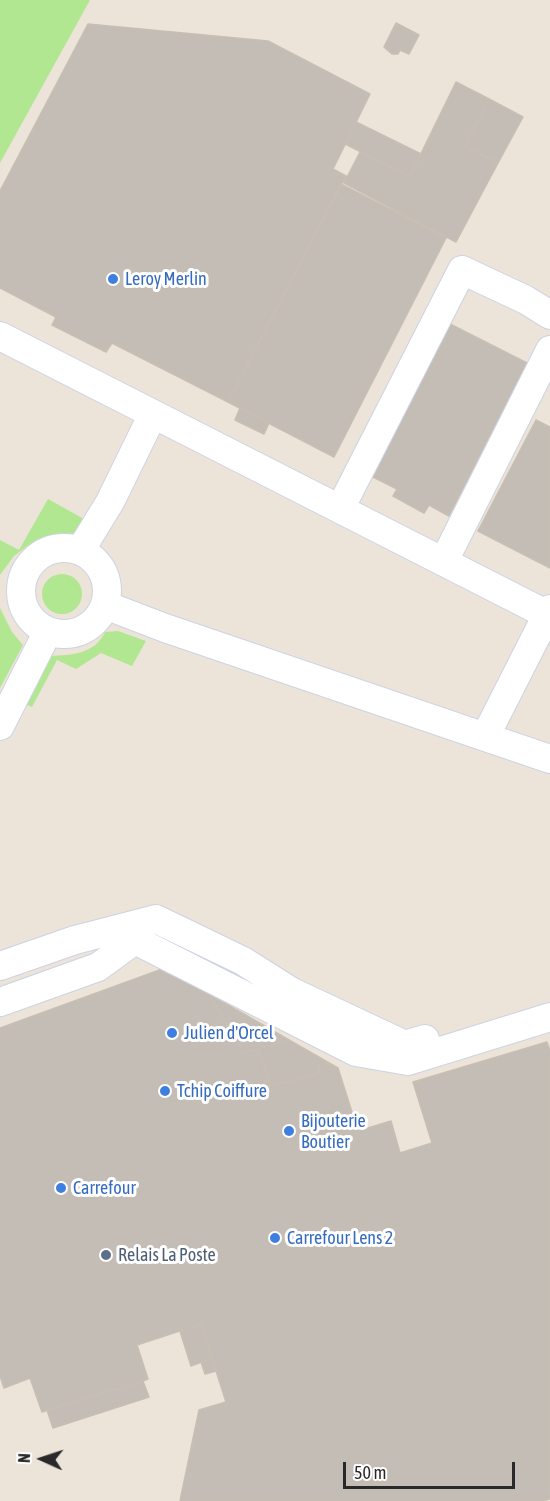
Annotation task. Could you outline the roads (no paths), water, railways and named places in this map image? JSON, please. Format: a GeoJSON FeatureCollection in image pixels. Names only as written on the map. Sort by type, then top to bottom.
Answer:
{"type":"FeatureCollection","features":[{"type":"Feature","properties":{"kind":"street"},"geometry":{"type":"LineString","coordinates":[[340,508],[462,270],[526,300],[550,315]]}},
{"type":"Feature","properties":{"kind":"street"},"geometry":{"type":"LineString","coordinates":[[0,336],[549,613],[485,737]]}},
{"type":"Feature","properties":{"kind":"street"},"geometry":{"type":"LineString","coordinates":[[444,561],[550,350]]}},
{"type":"Feature","properties":{"kind":"street"},"geometry":{"type":"LineString","coordinates":[[80,551],[110,502],[153,414]]}},
{"type":"Feature","properties":{"kind":"street"},"geometry":{"type":"LineString","coordinates":[[65,548],[80,551],[100,567],[106,579],[105,605],[94,622],[76,633],[62,635],[48,632],[35,623],[26,612],[21,597],[11,587],[32,563],[50,550],[65,548]]}},
{"type":"Feature","properties":{"kind":"street"},"geometry":{"type":"LineString","coordinates":[[105,605],[165,628],[550,759]]}},
{"type":"Feature","properties":{"kind":"street"},"geometry":{"type":"LineString","coordinates":[[0,726],[48,632]]}},
{"type":"Feature","properties":{"kind":"street"},"geometry":{"type":"LineString","coordinates":[[0,966],[75,940],[156,920],[243,961],[292,992],[405,1045],[550,1000]]}},
{"type":"Feature","properties":{"kind":"street"},"geometry":{"type":"LineString","coordinates":[[0,1002],[98,967],[135,940],[356,1052],[408,1061],[550,1017]]}},
{"type":"Feature","properties":{"kind":"place","name":"Leroy Merlin"},"geometry":{"type":"Point","coordinates":[113,279]}},
{"type":"Feature","properties":{"kind":"place","name":"Julien d'Orcel"},"geometry":{"type":"Point","coordinates":[172,1033]}},
{"type":"Feature","properties":{"kind":"place","name":"Tchip Coiffure"},"geometry":{"type":"Point","coordinates":[165,1091]}},
{"type":"Feature","properties":{"kind":"place","name":"Bijouterie Boutier"},"geometry":{"type":"Point","coordinates":[289,1131]}},
{"type":"Feature","properties":{"kind":"place","name":"Carrefour"},"geometry":{"type":"Point","coordinates":[61,1188]}},
{"type":"Feature","properties":{"kind":"place","name":"Carrefour Lens 2"},"geometry":{"type":"Point","coordinates":[275,1238]}},
{"type":"Feature","properties":{"kind":"place","name":"Relais La Poste"},"geometry":{"type":"Point","coordinates":[106,1255]}}]}
